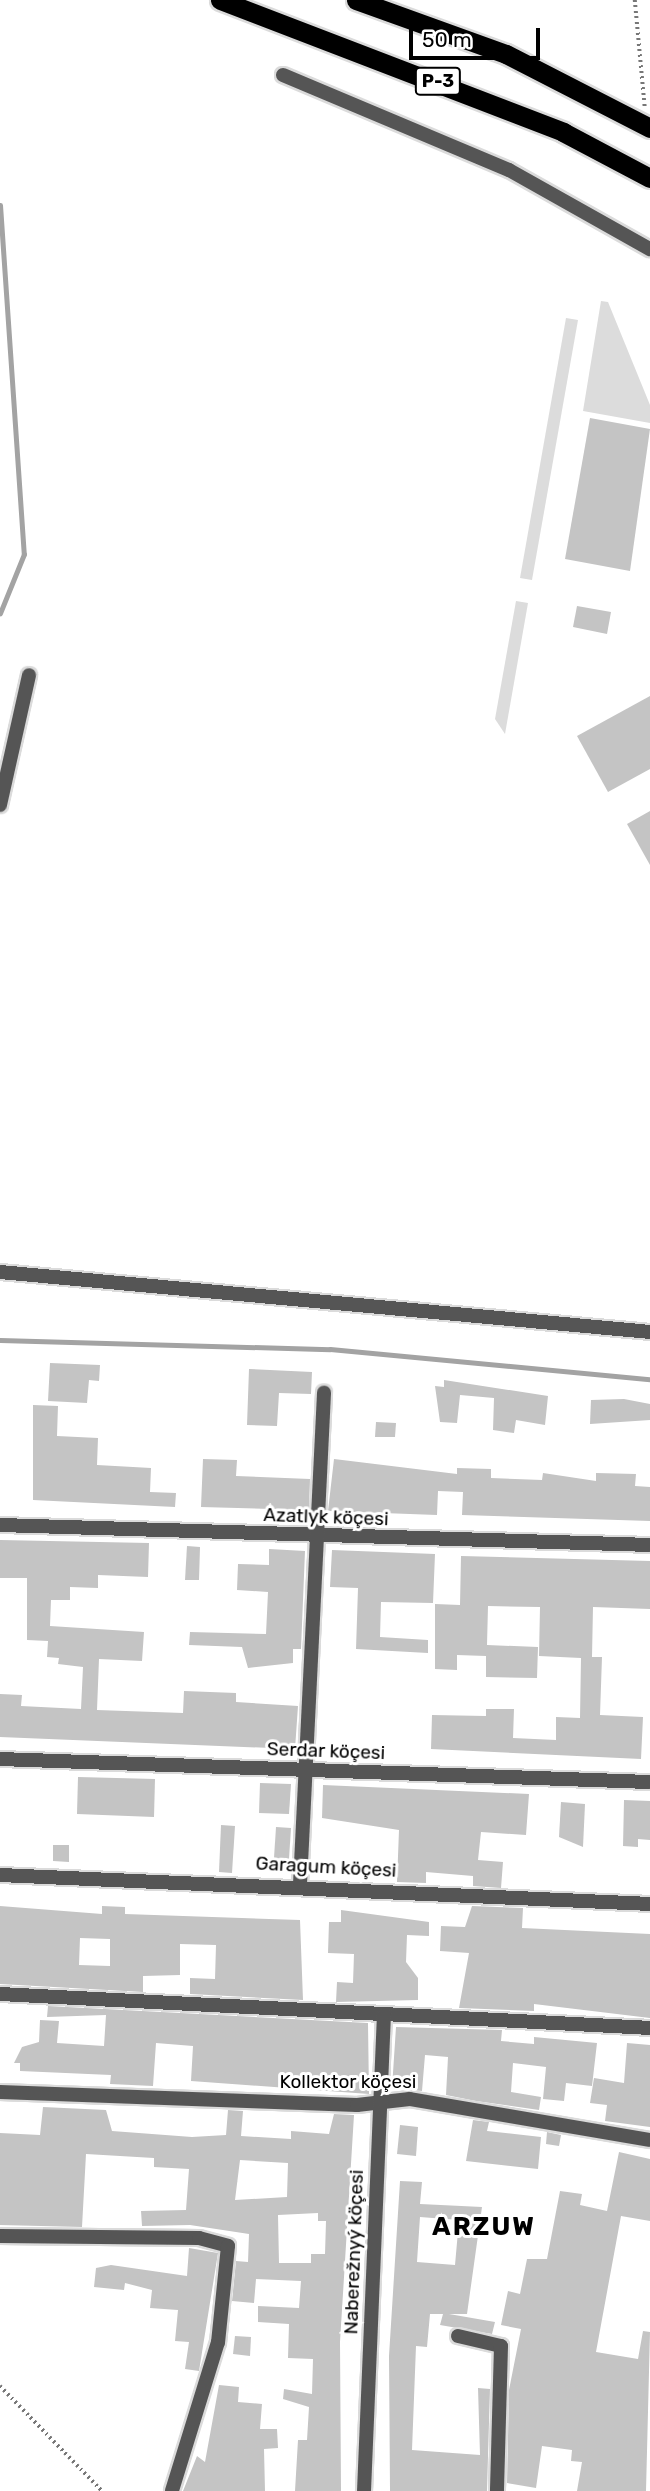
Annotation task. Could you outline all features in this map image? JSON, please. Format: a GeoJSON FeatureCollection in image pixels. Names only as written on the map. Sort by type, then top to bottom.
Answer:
{"type":"FeatureCollection","features":[{"type":"Feature","properties":{"kind":"highway","name":"P-3"},"geometry":{"type":"LineString","coordinates":[[220,0],[563,132],[650,178]]}},
{"type":"Feature","properties":{"kind":"highway"},"geometry":{"type":"LineString","coordinates":[[356,0],[506,54],[649,127]]}},
{"type":"Feature","properties":{"kind":"street"},"geometry":{"type":"LineString","coordinates":[[283,75],[509,170],[650,249]]}},
{"type":"Feature","properties":{"kind":"street"},"geometry":{"type":"LineString","coordinates":[[0,805],[29,675]]}},
{"type":"Feature","properties":{"kind":"street"},"geometry":{"type":"LineString","coordinates":[[0,1272],[650,1332]]}},
{"type":"Feature","properties":{"kind":"street"},"geometry":{"type":"LineString","coordinates":[[300,1884],[324,1393]]}},
{"type":"Feature","properties":{"kind":"street","name":"Azatlyk köçesi"},"geometry":{"type":"LineString","coordinates":[[0,1525],[650,1545]]}},
{"type":"Feature","properties":{"kind":"street","name":"Serdar köçesi"},"geometry":{"type":"LineString","coordinates":[[0,1759],[650,1782]]}},
{"type":"Feature","properties":{"kind":"street","name":"Garagum köçesi"},"geometry":{"type":"LineString","coordinates":[[0,1875],[300,1884],[650,1904]]}},
{"type":"Feature","properties":{"kind":"street"},"geometry":{"type":"LineString","coordinates":[[0,1994],[650,2028]]}},
{"type":"Feature","properties":{"kind":"street","name":"Naberežnyý köçesi"},"geometry":{"type":"LineString","coordinates":[[364,2491],[384,2014]]}},
{"type":"Feature","properties":{"kind":"street","name":"Kollektor köçesi"},"geometry":{"type":"LineString","coordinates":[[0,2092],[356,2105],[379,2099],[410,2099],[650,2140]]}},
{"type":"Feature","properties":{"kind":"street"},"geometry":{"type":"LineString","coordinates":[[0,2236],[200,2238],[228,2246],[218,2342],[172,2491]]}},
{"type":"Feature","properties":{"kind":"street"},"geometry":{"type":"LineString","coordinates":[[458,2336],[501,2346],[497,2491]]}},
{"type":"Feature","properties":{"kind":"path"},"geometry":{"type":"LineString","coordinates":[[635,0],[649,127]]}},
{"type":"Feature","properties":{"kind":"path"},"geometry":{"type":"LineString","coordinates":[[0,2386],[102,2491]]}},
{"type":"Feature","properties":{"kind":"shaded area"},"geometry":{"type":"Polygon","coordinates":[[[601,301],[608,302],[650,405],[650,423],[583,411],[601,301]]]}},
{"type":"Feature","properties":{"kind":"shaded area"},"geometry":{"type":"Polygon","coordinates":[[[566,318],[578,320],[532,580],[520,578],[566,318]]]}},
{"type":"Feature","properties":{"kind":"shaded area"},"geometry":{"type":"Polygon","coordinates":[[[516,601],[528,603],[505,734],[495,719],[516,601]]]}},
{"type":"Feature","properties":{"kind":"building"},"geometry":{"type":"Polygon","coordinates":[[[590,418],[650,429],[630,571],[565,559],[590,418]]]}},
{"type":"Feature","properties":{"kind":"building"},"geometry":{"type":"Polygon","coordinates":[[[577,606],[611,612],[607,634],[573,627],[577,606]]]}},
{"type":"Feature","properties":{"kind":"building"},"geometry":{"type":"Polygon","coordinates":[[[650,696],[650,769],[608,792],[577,736],[650,696]]]}},
{"type":"Feature","properties":{"kind":"building"},"geometry":{"type":"Polygon","coordinates":[[[650,811],[650,865],[627,824],[650,811]]]}},
{"type":"Feature","properties":{"kind":"building"},"geometry":{"type":"Polygon","coordinates":[[[50,1363],[100,1365],[99,1381],[89,1380],[87,1403],[48,1401],[50,1363]]]}},
{"type":"Feature","properties":{"kind":"building"},"geometry":{"type":"Polygon","coordinates":[[[249,1369],[312,1372],[311,1394],[279,1393],[277,1426],[247,1425],[249,1369]]]}},
{"type":"Feature","properties":{"kind":"building"},"geometry":{"type":"Polygon","coordinates":[[[444,1380],[548,1396],[545,1425],[516,1420],[514,1433],[493,1430],[494,1398],[460,1395],[457,1423],[440,1422],[435,1386],[444,1387],[444,1380]]]}},
{"type":"Feature","properties":{"kind":"building"},"geometry":{"type":"Polygon","coordinates":[[[624,1399],[650,1404],[650,1420],[590,1424],[591,1400],[624,1399]]]}},
{"type":"Feature","properties":{"kind":"building"},"geometry":{"type":"Polygon","coordinates":[[[33,1405],[58,1406],[57,1436],[98,1438],[97,1465],[151,1468],[150,1492],[176,1493],[175,1507],[33,1500],[33,1405]]]}},
{"type":"Feature","properties":{"kind":"building"},"geometry":{"type":"Polygon","coordinates":[[[376,1422],[396,1423],[395,1437],[375,1437],[376,1422]]]}},
{"type":"Feature","properties":{"kind":"building"},"geometry":{"type":"Polygon","coordinates":[[[203,1459],[237,1460],[236,1476],[310,1479],[309,1510],[201,1507],[203,1459]]]}},
{"type":"Feature","properties":{"kind":"building"},"geometry":{"type":"Polygon","coordinates":[[[334,1459],[457,1474],[457,1468],[491,1469],[491,1478],[542,1480],[543,1473],[596,1481],[596,1473],[636,1474],[635,1486],[650,1487],[650,1521],[462,1515],[463,1492],[438,1491],[437,1515],[328,1511],[334,1459]]]}},
{"type":"Feature","properties":{"kind":"building"},"geometry":{"type":"Polygon","coordinates":[[[0,1540],[149,1543],[148,1577],[98,1575],[98,1588],[70,1587],[70,1600],[51,1600],[50,1626],[144,1632],[142,1661],[99,1659],[97,1710],[183,1713],[184,1691],[236,1693],[236,1702],[298,1706],[295,1749],[0,1737],[0,1694],[22,1695],[21,1706],[81,1709],[83,1667],[58,1664],[59,1658],[47,1657],[48,1641],[27,1640],[27,1578],[0,1578],[0,1540]]]}},
{"type":"Feature","properties":{"kind":"building"},"geometry":{"type":"Polygon","coordinates":[[[187,1546],[200,1547],[199,1580],[185,1580],[187,1546]]]}},
{"type":"Feature","properties":{"kind":"building"},"geometry":{"type":"Polygon","coordinates":[[[269,1549],[305,1551],[301,1649],[293,1649],[293,1663],[248,1668],[242,1647],[189,1645],[190,1632],[266,1634],[268,1592],[237,1590],[238,1564],[269,1565],[269,1549]]]}},
{"type":"Feature","properties":{"kind":"building"},"geometry":{"type":"Polygon","coordinates":[[[332,1550],[435,1554],[433,1603],[381,1602],[380,1637],[428,1640],[428,1653],[356,1649],[358,1588],[330,1587],[332,1550]]]}},
{"type":"Feature","properties":{"kind":"building"},"geometry":{"type":"Polygon","coordinates":[[[461,1556],[650,1561],[650,1609],[593,1607],[592,1657],[602,1657],[600,1715],[643,1717],[641,1759],[431,1749],[432,1715],[486,1716],[486,1709],[514,1709],[513,1738],[556,1740],[556,1717],[580,1718],[581,1658],[539,1656],[540,1607],[488,1606],[487,1645],[538,1647],[537,1678],[486,1677],[486,1656],[457,1655],[457,1670],[435,1669],[435,1604],[460,1605],[461,1556]]]}},
{"type":"Feature","properties":{"kind":"building"},"geometry":{"type":"Polygon","coordinates":[[[78,1777],[155,1779],[154,1817],[77,1814],[78,1777]]]}},
{"type":"Feature","properties":{"kind":"building"},"geometry":{"type":"Polygon","coordinates":[[[260,1783],[291,1784],[289,1814],[259,1813],[260,1783]]]}},
{"type":"Feature","properties":{"kind":"building"},"geometry":{"type":"Polygon","coordinates":[[[323,1785],[529,1794],[526,1835],[481,1832],[478,1860],[503,1862],[501,1888],[473,1886],[473,1876],[426,1872],[426,1883],[397,1882],[399,1830],[322,1818],[323,1785]]]}},
{"type":"Feature","properties":{"kind":"building"},"geometry":{"type":"Polygon","coordinates":[[[624,1800],[650,1801],[650,1840],[638,1839],[638,1847],[623,1846],[624,1800]]]}},
{"type":"Feature","properties":{"kind":"building"},"geometry":{"type":"Polygon","coordinates":[[[561,1802],[585,1804],[583,1847],[559,1837],[561,1802]]]}},
{"type":"Feature","properties":{"kind":"building"},"geometry":{"type":"Polygon","coordinates":[[[221,1825],[235,1826],[232,1873],[219,1872],[221,1825]]]}},
{"type":"Feature","properties":{"kind":"building"},"geometry":{"type":"Polygon","coordinates":[[[276,1827],[291,1828],[289,1859],[274,1858],[276,1827]]]}},
{"type":"Feature","properties":{"kind":"building"},"geometry":{"type":"Polygon","coordinates":[[[53,1845],[69,1845],[69,1862],[53,1861],[53,1845]]]}},
{"type":"Feature","properties":{"kind":"building"},"geometry":{"type":"Polygon","coordinates":[[[0,1906],[102,1914],[102,1906],[125,1907],[125,1914],[300,1920],[303,2000],[190,1994],[190,1978],[215,1979],[216,1945],[180,1944],[180,1975],[143,1976],[143,1992],[0,1984],[0,1906]],[[80,1938],[79,1965],[110,1966],[110,1939],[80,1938]]]}},
{"type":"Feature","properties":{"kind":"building"},"geometry":{"type":"Polygon","coordinates":[[[472,1906],[523,1908],[522,1928],[650,1934],[650,2018],[534,2004],[534,2011],[459,2008],[469,1953],[440,1951],[441,1926],[465,1927],[472,1906]]]}},
{"type":"Feature","properties":{"kind":"building"},"geometry":{"type":"Polygon","coordinates":[[[341,1910],[429,1922],[429,1936],[407,1935],[406,1962],[418,1978],[418,2000],[336,2002],[337,1982],[353,1983],[354,1954],[328,1953],[329,1922],[341,1922],[341,1910]]]}},
{"type":"Feature","properties":{"kind":"building"},"geometry":{"type":"Polygon","coordinates":[[[48,2006],[368,2023],[369,2094],[191,2081],[193,2046],[156,2043],[153,2086],[110,2084],[111,2075],[20,2071],[20,2063],[14,2063],[22,2047],[39,2042],[40,2020],[59,2021],[57,2043],[104,2046],[106,2015],[47,2017],[48,2006]]]}},
{"type":"Feature","properties":{"kind":"building"},"geometry":{"type":"Polygon","coordinates":[[[396,2027],[502,2030],[501,2041],[534,2044],[534,2037],[597,2043],[592,2086],[566,2083],[564,2101],[543,2099],[546,2067],[513,2063],[511,2092],[541,2097],[539,2110],[476,2101],[446,2095],[448,2057],[425,2055],[422,2091],[392,2088],[396,2027]]]}},
{"type":"Feature","properties":{"kind":"building"},"geometry":{"type":"Polygon","coordinates":[[[627,2043],[650,2045],[650,2127],[605,2121],[607,2105],[590,2103],[594,2078],[624,2083],[627,2043]]]}},
{"type":"Feature","properties":{"kind":"building"},"geometry":{"type":"Polygon","coordinates":[[[43,2107],[106,2110],[112,2131],[192,2137],[226,2135],[228,2110],[243,2111],[241,2136],[291,2139],[291,2131],[329,2134],[334,2114],[354,2115],[340,2342],[341,2491],[295,2491],[298,2440],[307,2440],[309,2407],[283,2399],[284,2389],[312,2394],[313,2359],[288,2358],[289,2324],[258,2322],[258,2306],[299,2308],[301,2281],[256,2279],[254,2303],[232,2301],[236,2261],[248,2262],[249,2234],[190,2225],[142,2226],[141,2211],[186,2210],[189,2169],[154,2167],[154,2158],[86,2154],[82,2227],[0,2225],[0,2133],[40,2135],[43,2107]],[[240,2160],[235,2200],[287,2197],[288,2163],[240,2160]],[[318,2213],[278,2215],[279,2263],[311,2263],[311,2254],[325,2254],[326,2221],[318,2221],[318,2213]]]}},
{"type":"Feature","properties":{"kind":"building"},"geometry":{"type":"Polygon","coordinates":[[[473,2120],[489,2122],[487,2131],[541,2137],[538,2169],[466,2161],[473,2120]]]}},
{"type":"Feature","properties":{"kind":"building"},"geometry":{"type":"Polygon","coordinates":[[[400,2125],[418,2127],[416,2156],[397,2154],[400,2125]]]}},
{"type":"Feature","properties":{"kind":"building"},"geometry":{"type":"Polygon","coordinates":[[[547,2132],[561,2135],[559,2146],[546,2144],[547,2132]]]}},
{"type":"Feature","properties":{"kind":"building"},"geometry":{"type":"Polygon","coordinates":[[[619,2152],[650,2159],[650,2221],[621,2216],[596,2352],[638,2359],[643,2331],[650,2332],[646,2491],[577,2491],[582,2462],[571,2461],[572,2450],[542,2446],[536,2488],[507,2483],[509,2390],[521,2329],[501,2325],[508,2291],[520,2294],[527,2259],[547,2259],[560,2191],[582,2194],[580,2205],[607,2211],[619,2152]]]}},
{"type":"Feature","properties":{"kind":"building"},"geometry":{"type":"Polygon","coordinates":[[[400,2181],[422,2182],[420,2204],[482,2207],[467,2314],[449,2314],[495,2322],[492,2334],[440,2325],[443,2314],[430,2314],[427,2347],[416,2346],[412,2450],[480,2455],[478,2388],[490,2389],[487,2491],[390,2491],[389,2356],[400,2181]],[[420,2217],[417,2262],[455,2265],[459,2220],[420,2217]]]}},
{"type":"Feature","properties":{"kind":"building"},"geometry":{"type":"Polygon","coordinates":[[[189,2248],[218,2253],[199,2371],[185,2369],[189,2342],[175,2341],[178,2310],[150,2308],[152,2290],[125,2283],[124,2290],[94,2287],[96,2268],[111,2265],[187,2276],[189,2248]]]}},
{"type":"Feature","properties":{"kind":"building"},"geometry":{"type":"Polygon","coordinates":[[[235,2336],[251,2337],[250,2356],[233,2354],[235,2336]]]}},
{"type":"Feature","properties":{"kind":"building"},"geometry":{"type":"Polygon","coordinates":[[[219,2385],[239,2387],[238,2402],[262,2404],[260,2429],[277,2429],[278,2448],[264,2449],[265,2491],[183,2491],[197,2456],[205,2462],[219,2385]]]}},
{"type":"Feature","properties":{"kind":"waterway"},"geometry":{"type":"LineString","coordinates":[[0,205],[24,554],[0,613]]}},
{"type":"Feature","properties":{"kind":"waterway"},"geometry":{"type":"LineString","coordinates":[[0,1340],[330,1349],[650,1379]]}},
{"type":"Feature","properties":{"kind":"district","name":"ARZUW"},"geometry":{"type":"Point","coordinates":[484,2227]}}]}
